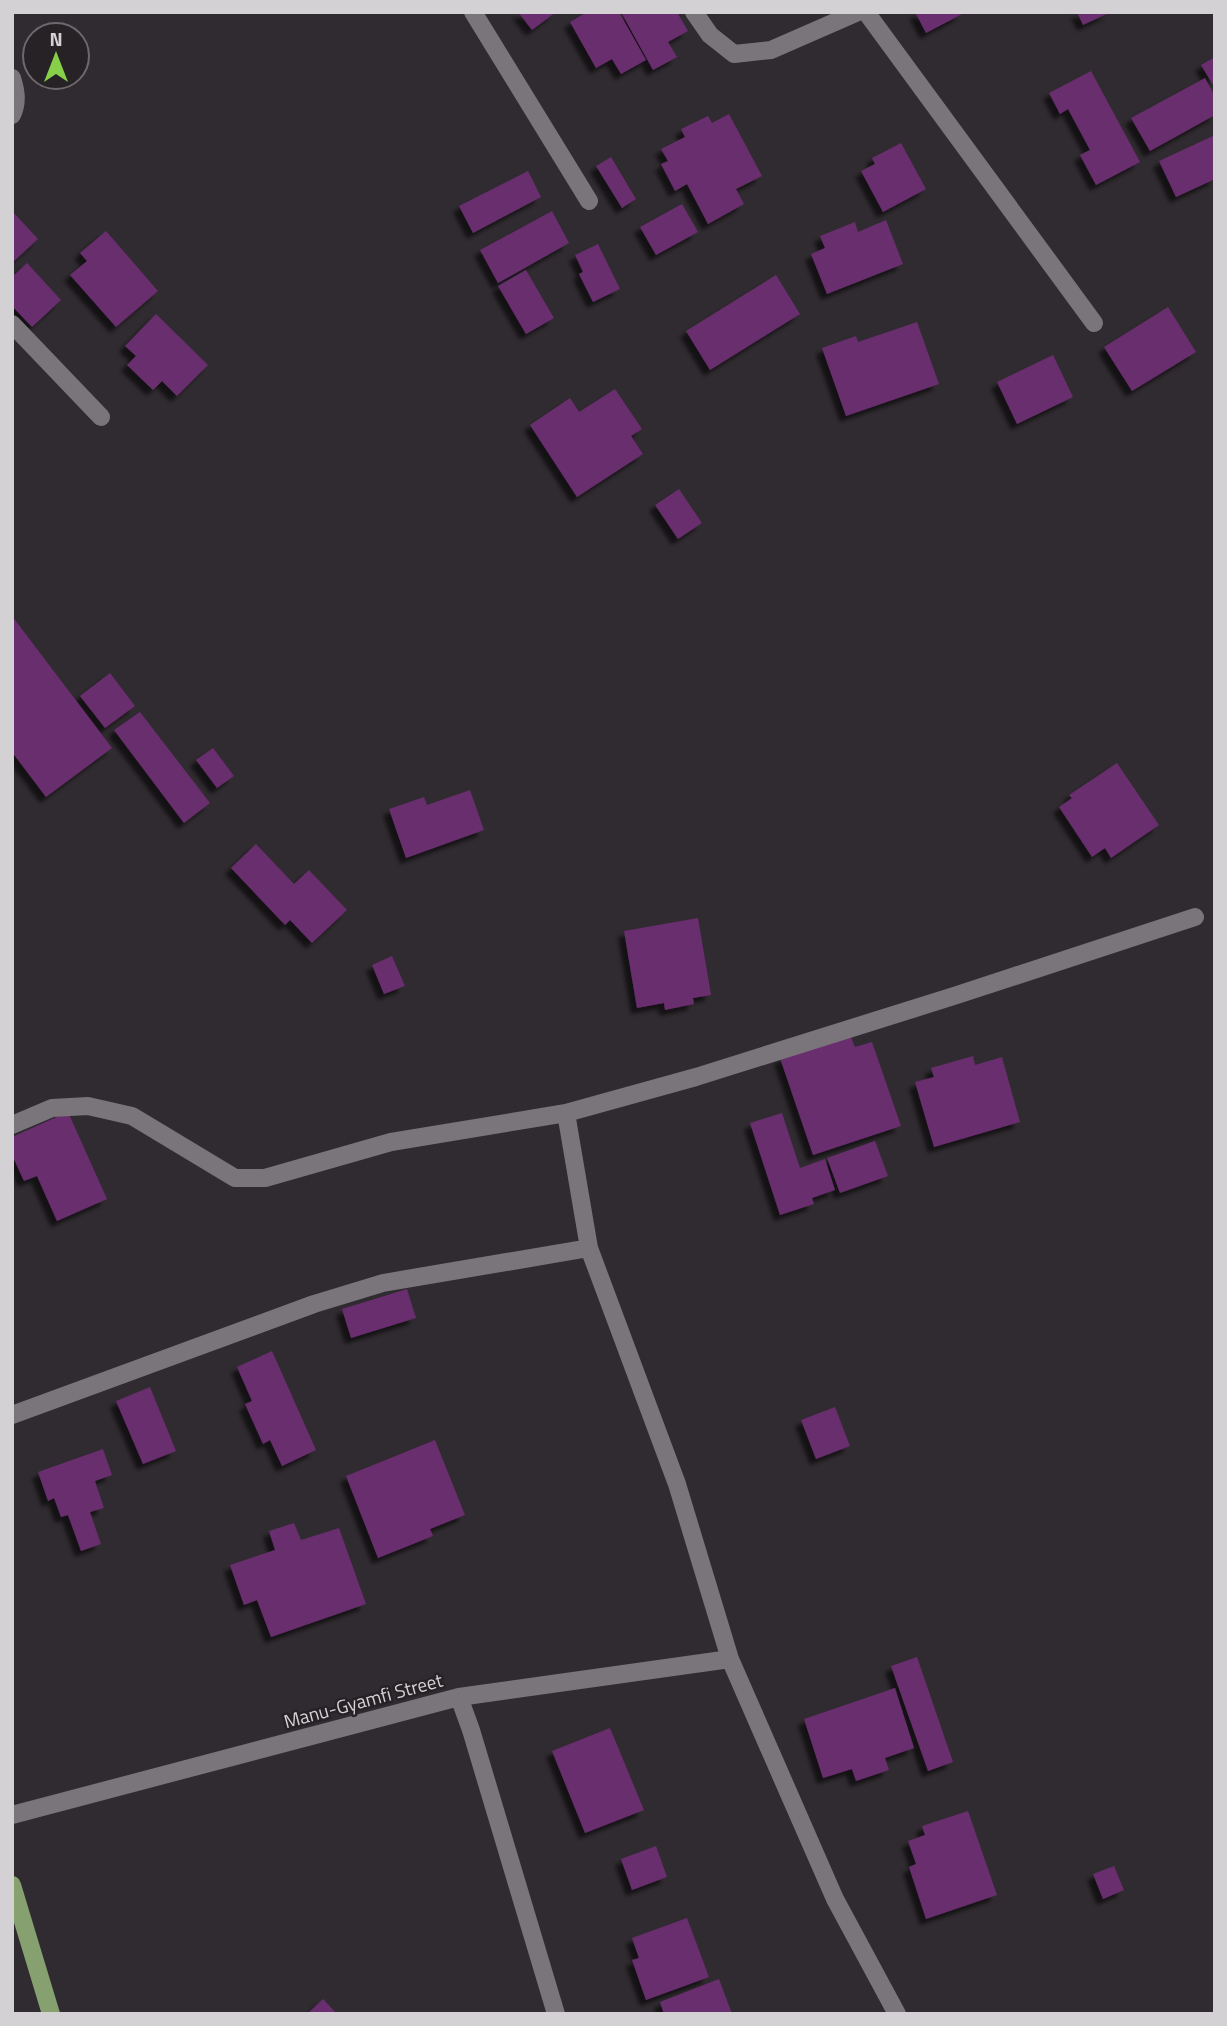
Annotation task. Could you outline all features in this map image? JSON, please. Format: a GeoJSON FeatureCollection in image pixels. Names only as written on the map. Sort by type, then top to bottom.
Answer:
{"type":"FeatureCollection","features":[{"type":"Feature","properties":{"kind":"main road"},"geometry":{"type":"LineString","coordinates":[[12,1885],[51,2014]]}},
{"type":"Feature","properties":{"kind":"street"},"geometry":{"type":"LineString","coordinates":[[474,12],[589,201]]}},
{"type":"Feature","properties":{"kind":"street"},"geometry":{"type":"LineString","coordinates":[[694,12],[710,35],[734,54],[771,50],[858,12]]}},
{"type":"Feature","properties":{"kind":"street"},"geometry":{"type":"LineString","coordinates":[[866,12],[1094,323]]}},
{"type":"Feature","properties":{"kind":"street"},"geometry":{"type":"LineString","coordinates":[[12,78],[16,91],[16,106],[12,116]]}},
{"type":"Feature","properties":{"kind":"street"},"geometry":{"type":"LineString","coordinates":[[12,324],[101,417]]}},
{"type":"Feature","properties":{"kind":"street"},"geometry":{"type":"LineString","coordinates":[[12,1125],[52,1108],[88,1106],[132,1116],[235,1178],[265,1178],[391,1142],[566,1113],[696,1077],[1195,917]]}},
{"type":"Feature","properties":{"kind":"street"},"geometry":{"type":"LineString","coordinates":[[566,1113],[589,1248],[677,1485],[730,1659],[835,1899],[897,2014]]}},
{"type":"Feature","properties":{"kind":"street"},"geometry":{"type":"LineString","coordinates":[[12,1415],[314,1304],[383,1283],[589,1248]]}},
{"type":"Feature","properties":{"kind":"street","name":"Manu-Gyamfi Street"},"geometry":{"type":"LineString","coordinates":[[12,1815],[458,1696],[730,1659]]}},
{"type":"Feature","properties":{"kind":"street"},"geometry":{"type":"LineString","coordinates":[[458,1696],[471,1730],[556,2014]]}},
{"type":"Feature","properties":{"kind":"building"},"geometry":{"type":"Polygon","coordinates":[[[518,12],[556,12],[532,30],[518,12]]]}},
{"type":"Feature","properties":{"kind":"building"},"geometry":{"type":"Polygon","coordinates":[[[587,12],[619,12],[646,60],[621,74],[612,59],[596,68],[570,22],[587,12]]]}},
{"type":"Feature","properties":{"kind":"building"},"geometry":{"type":"Polygon","coordinates":[[[621,12],[677,12],[688,31],[668,42],[677,57],[653,70],[621,12]]]}},
{"type":"Feature","properties":{"kind":"building"},"geometry":{"type":"Polygon","coordinates":[[[915,12],[961,12],[962,14],[926,33],[915,12]]]}},
{"type":"Feature","properties":{"kind":"building"},"geometry":{"type":"Polygon","coordinates":[[[1077,12],[1111,12],[1083,25],[1077,12]]]}},
{"type":"Feature","properties":{"kind":"building"},"geometry":{"type":"Polygon","coordinates":[[[1215,57],[1215,88],[1201,65],[1215,57]]]}},
{"type":"Feature","properties":{"kind":"building"},"geometry":{"type":"Polygon","coordinates":[[[1091,71],[1140,162],[1096,185],[1080,155],[1090,150],[1068,109],[1060,114],[1049,93],[1091,71]]]}},
{"type":"Feature","properties":{"kind":"building"},"geometry":{"type":"Polygon","coordinates":[[[1205,78],[1215,96],[1215,115],[1150,151],[1131,118],[1205,78]]]}},
{"type":"Feature","properties":{"kind":"building"},"geometry":{"type":"Polygon","coordinates":[[[729,114],[762,176],[736,189],[744,204],[708,224],[687,184],[675,191],[661,164],[668,161],[661,149],[685,137],[681,129],[708,116],[712,123],[729,114]]]}},
{"type":"Feature","properties":{"kind":"building"},"geometry":{"type":"Polygon","coordinates":[[[1215,135],[1215,179],[1176,197],[1159,161],[1215,135]]]}},
{"type":"Feature","properties":{"kind":"building"},"geometry":{"type":"Polygon","coordinates":[[[901,143],[926,189],[883,212],[861,171],[875,164],[872,158],[901,143]]]}},
{"type":"Feature","properties":{"kind":"building"},"geometry":{"type":"Polygon","coordinates":[[[611,157],[636,199],[622,208],[596,166],[611,157]]]}},
{"type":"Feature","properties":{"kind":"building"},"geometry":{"type":"Polygon","coordinates":[[[528,171],[541,197],[473,233],[459,206],[528,171]]]}},
{"type":"Feature","properties":{"kind":"building"},"geometry":{"type":"Polygon","coordinates":[[[682,204],[698,232],[656,255],[640,227],[682,204]]]}},
{"type":"Feature","properties":{"kind":"building"},"geometry":{"type":"Polygon","coordinates":[[[12,211],[38,239],[12,263],[12,211]]]}},
{"type":"Feature","properties":{"kind":"building"},"geometry":{"type":"Polygon","coordinates":[[[552,211],[569,243],[498,283],[480,250],[552,211]]]}},
{"type":"Feature","properties":{"kind":"building"},"geometry":{"type":"Polygon","coordinates":[[[886,220],[903,264],[827,294],[811,254],[825,248],[820,236],[855,222],[858,232],[886,220]]]}},
{"type":"Feature","properties":{"kind":"building"},"geometry":{"type":"Polygon","coordinates":[[[106,231],[158,291],[116,327],[70,275],[87,261],[80,253],[106,231]]]}},
{"type":"Feature","properties":{"kind":"building"},"geometry":{"type":"Polygon","coordinates":[[[598,244],[620,289],[593,302],[579,274],[583,272],[575,255],[598,244]]]}},
{"type":"Feature","properties":{"kind":"building"},"geometry":{"type":"Polygon","coordinates":[[[27,263],[61,300],[32,327],[12,306],[12,277],[27,263]]]}},
{"type":"Feature","properties":{"kind":"building"},"geometry":{"type":"Polygon","coordinates":[[[526,270],[554,318],[526,334],[498,286],[526,270]]]}},
{"type":"Feature","properties":{"kind":"building"},"geometry":{"type":"Polygon","coordinates":[[[776,275],[800,314],[710,370],[686,331],[776,275]]]}},
{"type":"Feature","properties":{"kind":"building"},"geometry":{"type":"Polygon","coordinates":[[[1168,307],[1196,352],[1132,391],[1104,347],[1168,307]]]}},
{"type":"Feature","properties":{"kind":"building"},"geometry":{"type":"Polygon","coordinates":[[[156,314],[208,365],[177,396],[162,381],[153,390],[127,365],[136,356],[125,346],[156,314]]]}},
{"type":"Feature","properties":{"kind":"building"},"geometry":{"type":"Polygon","coordinates":[[[917,322],[939,384],[846,416],[822,348],[856,336],[858,342],[917,322]]]}},
{"type":"Feature","properties":{"kind":"building"},"geometry":{"type":"Polygon","coordinates":[[[1053,355],[1073,397],[1017,424],[997,382],[1053,355]]]}},
{"type":"Feature","properties":{"kind":"building"},"geometry":{"type":"Polygon","coordinates":[[[615,389],[642,429],[631,436],[643,454],[577,497],[530,425],[570,398],[579,412],[615,389]]]}},
{"type":"Feature","properties":{"kind":"building"},"geometry":{"type":"Polygon","coordinates":[[[679,489],[702,523],[678,539],[655,505],[679,489]]]}},
{"type":"Feature","properties":{"kind":"building"},"geometry":{"type":"Polygon","coordinates":[[[12,616],[112,748],[46,797],[12,752],[12,616]]]}},
{"type":"Feature","properties":{"kind":"building"},"geometry":{"type":"Polygon","coordinates":[[[110,673],[135,706],[105,728],[80,696],[110,673]]]}},
{"type":"Feature","properties":{"kind":"building"},"geometry":{"type":"Polygon","coordinates":[[[140,712],[210,803],[184,823],[114,730],[140,712]]]}},
{"type":"Feature","properties":{"kind":"building"},"geometry":{"type":"Polygon","coordinates":[[[213,748],[234,776],[217,788],[196,760],[213,748]]]}},
{"type":"Feature","properties":{"kind":"building"},"geometry":{"type":"Polygon","coordinates":[[[1117,763],[1159,825],[1111,858],[1105,848],[1092,857],[1059,807],[1072,798],[1069,795],[1117,763]]]}},
{"type":"Feature","properties":{"kind":"building"},"geometry":{"type":"Polygon","coordinates":[[[470,790],[484,830],[406,858],[389,809],[424,797],[427,805],[470,790]]]}},
{"type":"Feature","properties":{"kind":"building"},"geometry":{"type":"Polygon","coordinates":[[[256,844],[294,884],[309,870],[347,910],[312,943],[290,920],[285,925],[231,868],[256,844]]]}},
{"type":"Feature","properties":{"kind":"building"},"geometry":{"type":"Polygon","coordinates":[[[698,918],[711,995],[693,998],[694,1004],[665,1010],[664,1003],[637,1008],[624,931],[698,918]]]}},
{"type":"Feature","properties":{"kind":"building"},"geometry":{"type":"Polygon","coordinates":[[[392,956],[405,986],[384,994],[372,965],[392,956]]]}},
{"type":"Feature","properties":{"kind":"building"},"geometry":{"type":"Polygon","coordinates":[[[850,1035],[855,1047],[872,1042],[901,1126],[813,1155],[780,1058],[850,1035]]]}},
{"type":"Feature","properties":{"kind":"building"},"geometry":{"type":"Polygon","coordinates":[[[973,1056],[975,1065],[1002,1057],[1020,1122],[934,1147],[915,1082],[934,1077],[931,1068],[973,1056]]]}},
{"type":"Feature","properties":{"kind":"building"},"geometry":{"type":"Polygon","coordinates":[[[68,1112],[107,1199],[57,1221],[37,1176],[24,1181],[12,1155],[12,1137],[68,1112]]]}},
{"type":"Feature","properties":{"kind":"building"},"geometry":{"type":"Polygon","coordinates":[[[782,1113],[800,1168],[825,1159],[835,1190],[812,1198],[814,1204],[780,1215],[750,1123],[782,1113]]]}},
{"type":"Feature","properties":{"kind":"building"},"geometry":{"type":"Polygon","coordinates":[[[875,1141],[888,1176],[840,1193],[827,1158],[875,1141]]]}},
{"type":"Feature","properties":{"kind":"building"},"geometry":{"type":"Polygon","coordinates":[[[407,1289],[416,1318],[351,1338],[342,1309],[407,1289]]]}},
{"type":"Feature","properties":{"kind":"building"},"geometry":{"type":"Polygon","coordinates":[[[272,1351],[316,1450],[282,1466],[270,1440],[263,1444],[245,1404],[252,1401],[237,1367],[272,1351]]]}},
{"type":"Feature","properties":{"kind":"building"},"geometry":{"type":"Polygon","coordinates":[[[150,1387],[176,1451],[143,1464],[116,1401],[150,1387]]]}},
{"type":"Feature","properties":{"kind":"building"},"geometry":{"type":"Polygon","coordinates":[[[835,1407],[850,1446],[816,1459],[801,1420],[835,1407]]]}},
{"type":"Feature","properties":{"kind":"building"},"geometry":{"type":"Polygon","coordinates":[[[435,1440],[465,1515],[430,1529],[433,1536],[378,1558],[346,1476],[435,1440]]]}},
{"type":"Feature","properties":{"kind":"building"},"geometry":{"type":"Polygon","coordinates":[[[103,1449],[112,1475],[95,1481],[104,1508],[90,1512],[101,1544],[81,1551],[68,1515],[61,1517],[54,1498],[48,1501],[38,1472],[103,1449]]]}},
{"type":"Feature","properties":{"kind":"building"},"geometry":{"type":"Polygon","coordinates":[[[294,1523],[301,1540],[339,1528],[366,1604],[271,1637],[257,1600],[244,1605],[230,1565],[275,1550],[269,1531],[294,1523]]]}},
{"type":"Feature","properties":{"kind":"building"},"geometry":{"type":"Polygon","coordinates":[[[917,1657],[953,1762],[928,1771],[891,1666],[917,1657]]]}},
{"type":"Feature","properties":{"kind":"building"},"geometry":{"type":"Polygon","coordinates":[[[895,1688],[914,1748],[885,1758],[889,1770],[856,1781],[852,1769],[823,1778],[804,1719],[895,1688]]]}},
{"type":"Feature","properties":{"kind":"building"},"geometry":{"type":"Polygon","coordinates":[[[610,1728],[644,1810],[585,1833],[552,1751],[610,1728]]]}},
{"type":"Feature","properties":{"kind":"building"},"geometry":{"type":"Polygon","coordinates":[[[968,1811],[997,1895],[926,1919],[909,1867],[916,1864],[908,1841],[925,1835],[922,1826],[968,1811]]]}},
{"type":"Feature","properties":{"kind":"building"},"geometry":{"type":"Polygon","coordinates":[[[656,1846],[667,1877],[632,1890],[621,1859],[656,1846]]]}},
{"type":"Feature","properties":{"kind":"building"},"geometry":{"type":"Polygon","coordinates":[[[1114,1866],[1124,1890],[1103,1899],[1093,1874],[1114,1866]]]}},
{"type":"Feature","properties":{"kind":"building"},"geometry":{"type":"Polygon","coordinates":[[[687,1918],[709,1977],[646,2000],[632,1960],[639,1958],[632,1938],[687,1918]]]}},
{"type":"Feature","properties":{"kind":"building"},"geometry":{"type":"Polygon","coordinates":[[[719,1979],[732,2014],[664,2014],[660,2002],[719,1979]]]}},
{"type":"Feature","properties":{"kind":"building"},"geometry":{"type":"Polygon","coordinates":[[[323,1999],[337,2014],[307,2014],[323,1999]]]}}]}
